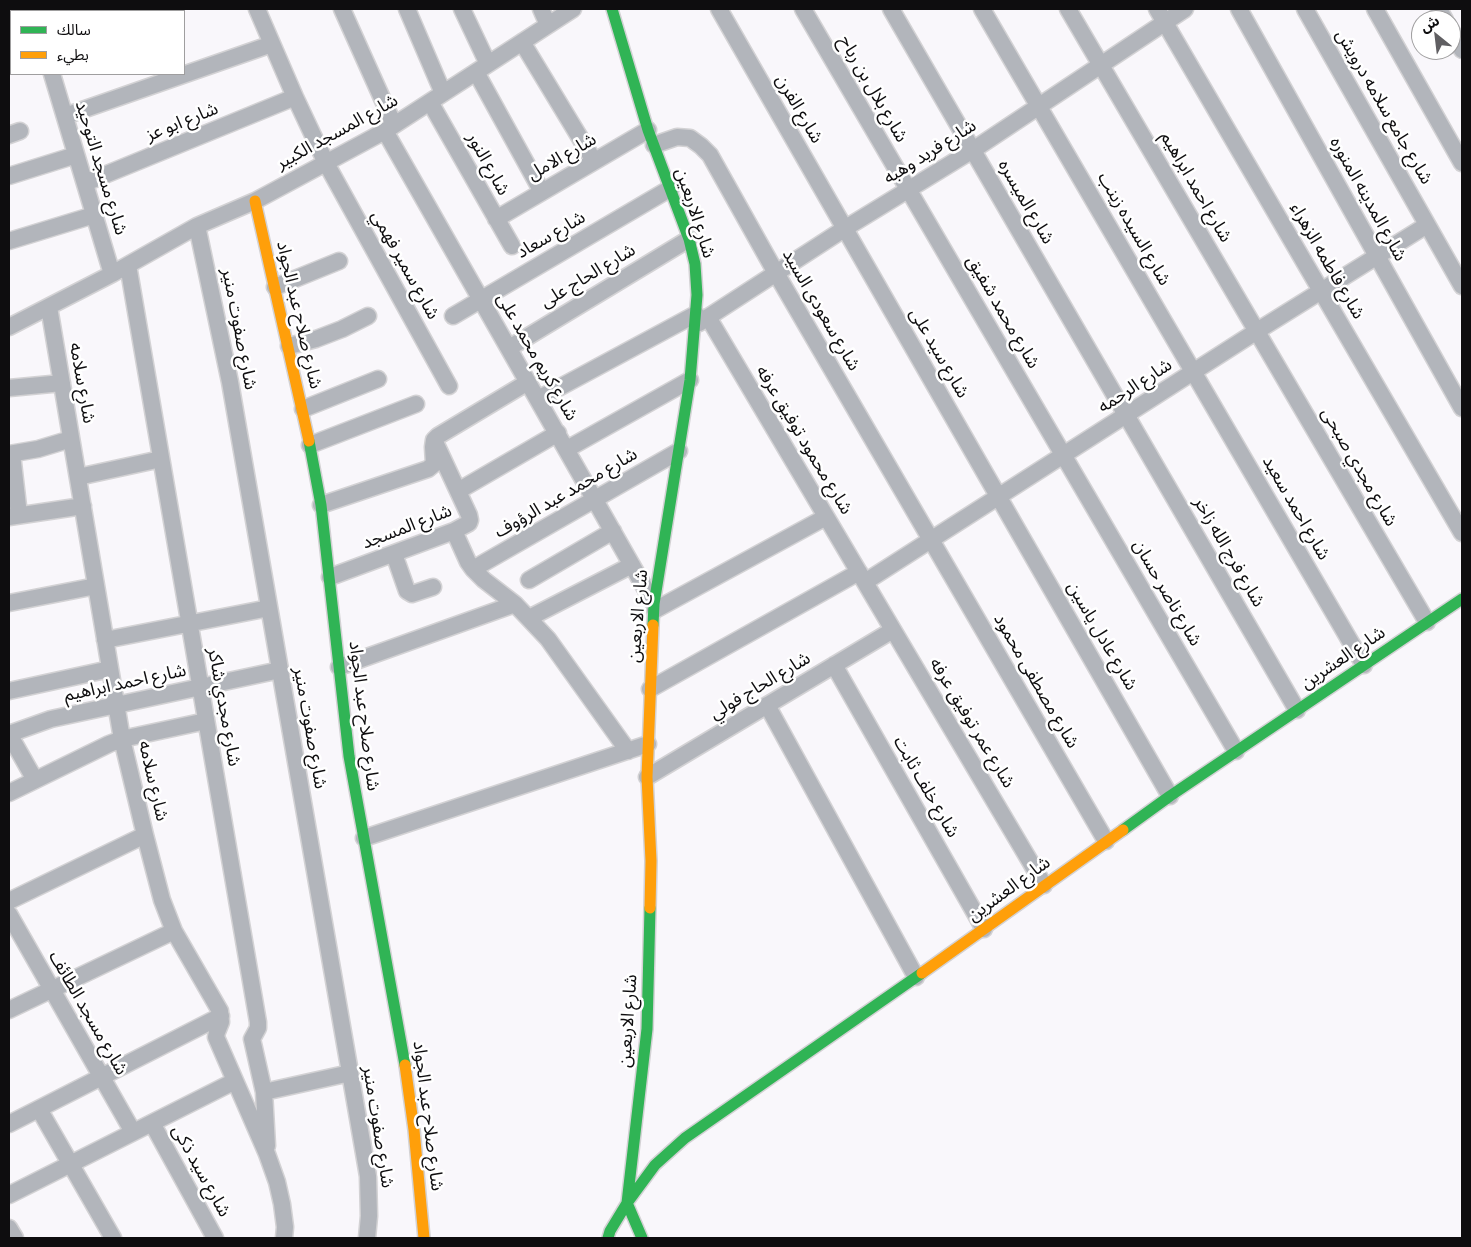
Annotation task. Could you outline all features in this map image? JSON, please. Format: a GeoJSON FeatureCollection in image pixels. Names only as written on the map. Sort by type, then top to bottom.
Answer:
{"type":"FeatureCollection","features":[{"type":"Feature","properties":{"kind":"street","name":"شارع سمير فهمي"},"geometry":{"type":"LineString","coordinates":[[257,9],[295,98],[326,163],[449,386]]}},
{"type":"Feature","properties":{"kind":"street","name":"شارع كريم محمد على"},"geometry":{"type":"LineString","coordinates":[[342,9],[389,128],[481,299],[655,607]]}},
{"type":"Feature","properties":{"kind":"street","name":"شارع النور"},"geometry":{"type":"LineString","coordinates":[[407,9],[436,98],[496,219],[512,246]]}},
{"type":"Feature","properties":{"kind":"street"},"geometry":{"type":"LineString","coordinates":[[462,9],[482,68],[542,192]]}},
{"type":"Feature","properties":{"kind":"street"},"geometry":{"type":"LineString","coordinates":[[541,9],[548,25]]}},
{"type":"Feature","properties":{"kind":"street","name":"شارع المسجد الكبير"},"geometry":{"type":"LineString","coordinates":[[9,327],[112,274],[198,226],[255,201],[389,128],[573,9]]}},
{"type":"Feature","properties":{"kind":"street","name":"شارع الاربعين"},"geometry":{"type":"LineString","coordinates":[[612,9],[651,137],[689,239],[695,264],[700,319],[655,607],[647,777],[651,861],[647,1020],[627,1203],[642,1238]]}},
{"type":"Feature","properties":{"kind":"street","name":"شارع الفرن"},"geometry":{"type":"LineString","coordinates":[[719,9],[844,229]]}},
{"type":"Feature","properties":{"kind":"street","name":"شارع بلال بن رباح"},"geometry":{"type":"LineString","coordinates":[[803,9],[908,190]]}},
{"type":"Feature","properties":{"kind":"street","name":"شارع الميسره"},"geometry":{"type":"LineString","coordinates":[[891,9],[1126,415]]}},
{"type":"Feature","properties":{"kind":"street","name":"شارع السيده زينب"},"geometry":{"type":"LineString","coordinates":[[982,9],[1194,372]]}},
{"type":"Feature","properties":{"kind":"street","name":"شارع احمد ابراهيم"},"geometry":{"type":"LineString","coordinates":[[1068,9],[1257,331]]}},
{"type":"Feature","properties":{"kind":"street","name":"شارع فريد وهبه"},"geometry":{"type":"LineString","coordinates":[[538,399],[700,319],[973,150],[1100,64],[1161,15],[1185,9]]}},
{"type":"Feature","properties":{"kind":"street","name":"شارع المدينه المنوره"},"geometry":{"type":"LineString","coordinates":[[1238,9],[1462,408]]}},
{"type":"Feature","properties":{"kind":"street","name":"شارع جامع سلامه درويش"},"geometry":{"type":"LineString","coordinates":[[1305,9],[1462,286]]}},
{"type":"Feature","properties":{"kind":"street"},"geometry":{"type":"LineString","coordinates":[[1375,9],[1462,163]]}},
{"type":"Feature","properties":{"kind":"street","name":"شارع فاطمه الزهراء"},"geometry":{"type":"LineString","coordinates":[[1161,15],[1462,532]]}},
{"type":"Feature","properties":{"kind":"street"},"geometry":{"type":"LineString","coordinates":[[522,42],[594,161]]}},
{"type":"Feature","properties":{"kind":"street"},"geometry":{"type":"LineString","coordinates":[[185,74],[272,44]]}},
{"type":"Feature","properties":{"kind":"street","name":"شارع مسجد التوحيد"},"geometry":{"type":"LineString","coordinates":[[52,75],[112,274]]}},
{"type":"Feature","properties":{"kind":"street"},"geometry":{"type":"LineString","coordinates":[[64,116],[182,75]]}},
{"type":"Feature","properties":{"kind":"street","name":"شارع ابو عز"},"geometry":{"type":"LineString","coordinates":[[85,183],[295,98]]}},
{"type":"Feature","properties":{"kind":"street","name":"شارع الامل"},"geometry":{"type":"LineString","coordinates":[[496,219],[594,161],[651,137]]}},
{"type":"Feature","properties":{"kind":"street","name":"شارع سعودى السيد"},"geometry":{"type":"LineString","coordinates":[[651,137],[690,138],[710,155],[776,273],[931,540]]}},
{"type":"Feature","properties":{"kind":"street"},"geometry":{"type":"LineString","coordinates":[[9,176],[76,155]]}},
{"type":"Feature","properties":{"kind":"street","name":"شارع سعاد"},"geometry":{"type":"LineString","coordinates":[[453,316],[670,188]]}},
{"type":"Feature","properties":{"kind":"street","name":"شارع محمد شفيق"},"geometry":{"type":"LineString","coordinates":[[908,190],[1063,455]]}},
{"type":"Feature","properties":{"kind":"street","name":"شارع صلاح عبد الجواد"},"geometry":{"type":"LineString","coordinates":[[255,201],[303,409],[321,505],[349,756],[404,1054],[416,1148],[424,1238]]}},
{"type":"Feature","properties":{"kind":"street"},"geometry":{"type":"LineString","coordinates":[[9,241],[94,214]]}},
{"type":"Feature","properties":{"kind":"street","name":"شارع الرحمه"},"geometry":{"type":"LineString","coordinates":[[650,689],[931,540],[1257,331],[1427,225]]}},
{"type":"Feature","properties":{"kind":"street","name":"شارع صفوت منير"},"geometry":{"type":"LineString","coordinates":[[198,226],[230,382],[368,1176],[369,1216],[367,1238]]}},
{"type":"Feature","properties":{"kind":"street","name":"شارع سيد على"},"geometry":{"type":"LineString","coordinates":[[844,229],[999,497]]}},
{"type":"Feature","properties":{"kind":"street","name":"شارع الحاج على"},"geometry":{"type":"LineString","coordinates":[[509,348],[689,239]]}},
{"type":"Feature","properties":{"kind":"street"},"geometry":{"type":"LineString","coordinates":[[275,287],[339,261]]}},
{"type":"Feature","properties":{"kind":"street","name":"شارع مجدي شاكر"},"geometry":{"type":"LineString","coordinates":[[128,265],[258,1022],[258,1028],[252,1039],[264,1092],[267,1154]]}},
{"type":"Feature","properties":{"kind":"street","name":"شارع سلامه"},"geometry":{"type":"LineString","coordinates":[[49,307],[122,739],[145,834],[162,900],[174,931],[218,1006],[221,1016]]}},
{"type":"Feature","properties":{"kind":"street"},"geometry":{"type":"LineString","coordinates":[[288,346],[325,336],[368,316]]}},
{"type":"Feature","properties":{"kind":"street","name":"شارع محمود توفيق عرفه"},"geometry":{"type":"LineString","coordinates":[[700,319],[862,577]]}},
{"type":"Feature","properties":{"kind":"street","name":"شارع مجدي صبحى"},"geometry":{"type":"LineString","coordinates":[[1257,331],[1428,622]]}},
{"type":"Feature","properties":{"kind":"street","name":"شارع احمد سعيد"},"geometry":{"type":"LineString","coordinates":[[1194,372],[1364,665]]}},
{"type":"Feature","properties":{"kind":"street"},"geometry":{"type":"LineString","coordinates":[[303,409],[378,379]]}},
{"type":"Feature","properties":{"kind":"street"},"geometry":{"type":"LineString","coordinates":[[567,449],[690,380]]}},
{"type":"Feature","properties":{"kind":"street"},"geometry":{"type":"LineString","coordinates":[[321,505],[428,469],[434,464],[434,440],[438,436],[528,382]]}},
{"type":"Feature","properties":{"kind":"street"},"geometry":{"type":"LineString","coordinates":[[9,388],[62,383]]}},
{"type":"Feature","properties":{"kind":"street"},"geometry":{"type":"LineString","coordinates":[[310,445],[416,404]]}},
{"type":"Feature","properties":{"kind":"street","name":"شارع فرج الله زاخر"},"geometry":{"type":"LineString","coordinates":[[1126,415],[1297,710]]}},
{"type":"Feature","properties":{"kind":"street"},"geometry":{"type":"LineString","coordinates":[[458,491],[558,434]]}},
{"type":"Feature","properties":{"kind":"street"},"geometry":{"type":"LineString","coordinates":[[71,439],[38,449],[10,454],[14,516],[82,506]]}},
{"type":"Feature","properties":{"kind":"street","name":"شارع المسجد"},"geometry":{"type":"LineString","coordinates":[[330,577],[454,531],[469,523],[470,520],[458,491],[434,440]]}},
{"type":"Feature","properties":{"kind":"street","name":"شارع محمد عبد الرؤوف"},"geometry":{"type":"LineString","coordinates":[[473,569],[678,451]]}},
{"type":"Feature","properties":{"kind":"street","name":"شارع ناصر حسان"},"geometry":{"type":"LineString","coordinates":[[1063,455],[1236,751]]}},
{"type":"Feature","properties":{"kind":"street"},"geometry":{"type":"LineString","coordinates":[[78,477],[161,459]]}},
{"type":"Feature","properties":{"kind":"street","name":"شارع عادل ياسين"},"geometry":{"type":"LineString","coordinates":[[999,497],[1170,796]]}},
{"type":"Feature","properties":{"kind":"street"},"geometry":{"type":"LineString","coordinates":[[655,607],[826,517]]}},
{"type":"Feature","properties":{"kind":"street"},"geometry":{"type":"LineString","coordinates":[[454,531],[473,569],[515,604],[548,639],[628,751]]}},
{"type":"Feature","properties":{"kind":"street"},"geometry":{"type":"LineString","coordinates":[[529,580],[613,531]]}},
{"type":"Feature","properties":{"kind":"street","name":"شارع مصطفى محمود"},"geometry":{"type":"LineString","coordinates":[[931,540],[1106,841]]}},
{"type":"Feature","properties":{"kind":"street"},"geometry":{"type":"LineString","coordinates":[[394,554],[407,592],[412,594],[433,587]]}},
{"type":"Feature","properties":{"kind":"street"},"geometry":{"type":"LineString","coordinates":[[529,618],[632,565]]}},
{"type":"Feature","properties":{"kind":"street","name":"شارع عمر توفيق عرفه"},"geometry":{"type":"LineString","coordinates":[[862,577],[1044,884]]}},
{"type":"Feature","properties":{"kind":"street"},"geometry":{"type":"LineString","coordinates":[[9,602],[96,586]]}},
{"type":"Feature","properties":{"kind":"street","name":"شارع العشرين"},"geometry":{"type":"LineString","coordinates":[[608,1238],[610,1231],[627,1203],[655,1165],[685,1138],[916,978],[1044,884],[1170,796],[1462,599]]}},
{"type":"Feature","properties":{"kind":"street"},"geometry":{"type":"LineString","coordinates":[[339,667],[515,604]]}},
{"type":"Feature","properties":{"kind":"street"},"geometry":{"type":"LineString","coordinates":[[105,640],[269,608]]}},
{"type":"Feature","properties":{"kind":"street","name":"شارع الحاج فولي"},"geometry":{"type":"LineString","coordinates":[[647,777],[893,630]]}},
{"type":"Feature","properties":{"kind":"street","name":"شارع خلف ثابت"},"geometry":{"type":"LineString","coordinates":[[834,665],[984,929]]}},
{"type":"Feature","properties":{"kind":"street"},"geometry":{"type":"LineString","coordinates":[[9,691],[110,669]]}},
{"type":"Feature","properties":{"kind":"street","name":"شارع احمد ابراهيم"},"geometry":{"type":"LineString","coordinates":[[9,734],[40,722],[280,670]]}},
{"type":"Feature","properties":{"kind":"street"},"geometry":{"type":"LineString","coordinates":[[767,705],[916,978]]}},
{"type":"Feature","properties":{"kind":"street"},"geometry":{"type":"LineString","coordinates":[[9,793],[122,739],[206,721]]}},
{"type":"Feature","properties":{"kind":"street"},"geometry":{"type":"LineString","coordinates":[[9,734],[35,780]]}},
{"type":"Feature","properties":{"kind":"street"},"geometry":{"type":"LineString","coordinates":[[364,838],[648,744]]}},
{"type":"Feature","properties":{"kind":"street"},"geometry":{"type":"LineString","coordinates":[[9,901],[145,834]]}},
{"type":"Feature","properties":{"kind":"street","name":"شارع مسجد الطائف"},"geometry":{"type":"LineString","coordinates":[[9,914],[134,1132]]}},
{"type":"Feature","properties":{"kind":"street"},"geometry":{"type":"LineString","coordinates":[[9,1010],[174,931]]}},
{"type":"Feature","properties":{"kind":"street"},"geometry":{"type":"LineString","coordinates":[[9,1124],[221,1016],[216,1037],[267,1154],[282,1204],[285,1227],[284,1238]]}},
{"type":"Feature","properties":{"kind":"street"},"geometry":{"type":"LineString","coordinates":[[264,1092],[350,1074]]}},
{"type":"Feature","properties":{"kind":"street"},"geometry":{"type":"LineString","coordinates":[[9,1195],[235,1081]]}},
{"type":"Feature","properties":{"kind":"street"},"geometry":{"type":"LineString","coordinates":[[39,1109],[113,1238]]}},
{"type":"Feature","properties":{"kind":"street","name":"شارع سيد ذكى"},"geometry":{"type":"LineString","coordinates":[[152,1123],[215,1238]]}},
{"type":"Feature","properties":{"kind":"street"},"geometry":{"type":"LineString","coordinates":[[9,1228],[14,1238]]}},
{"type":"Feature","properties":{"kind":"traffic: fast"},"geometry":{"type":"LineString","coordinates":[[612,9],[648,130],[689,239],[695,264],[697,295],[690,380],[654,604],[653,625]]}},
{"type":"Feature","properties":{"kind":"traffic: fast"},"geometry":{"type":"LineString","coordinates":[[309,441],[321,505],[349,756],[405,1065]]}},
{"type":"Feature","properties":{"kind":"traffic: fast"},"geometry":{"type":"LineString","coordinates":[[1123,830],[1170,796],[1462,599]]}},
{"type":"Feature","properties":{"kind":"traffic: fast"},"geometry":{"type":"LineString","coordinates":[[642,1238],[627,1203],[647,1029],[650,908]]}},
{"type":"Feature","properties":{"kind":"traffic: fast"},"geometry":{"type":"LineString","coordinates":[[608,1238],[610,1231],[627,1203],[655,1165],[685,1138],[922,973]]}},
{"type":"Feature","properties":{"kind":"traffic: slow"},"geometry":{"type":"LineString","coordinates":[[255,201],[309,441]]}},
{"type":"Feature","properties":{"kind":"traffic: slow"},"geometry":{"type":"LineString","coordinates":[[650,908],[651,861],[647,777],[653,625]]}},
{"type":"Feature","properties":{"kind":"traffic: slow"},"geometry":{"type":"LineString","coordinates":[[922,973],[1123,830]]}},
{"type":"Feature","properties":{"kind":"traffic: slow"},"geometry":{"type":"LineString","coordinates":[[405,1065],[414,1130],[424,1238]]}}]}
